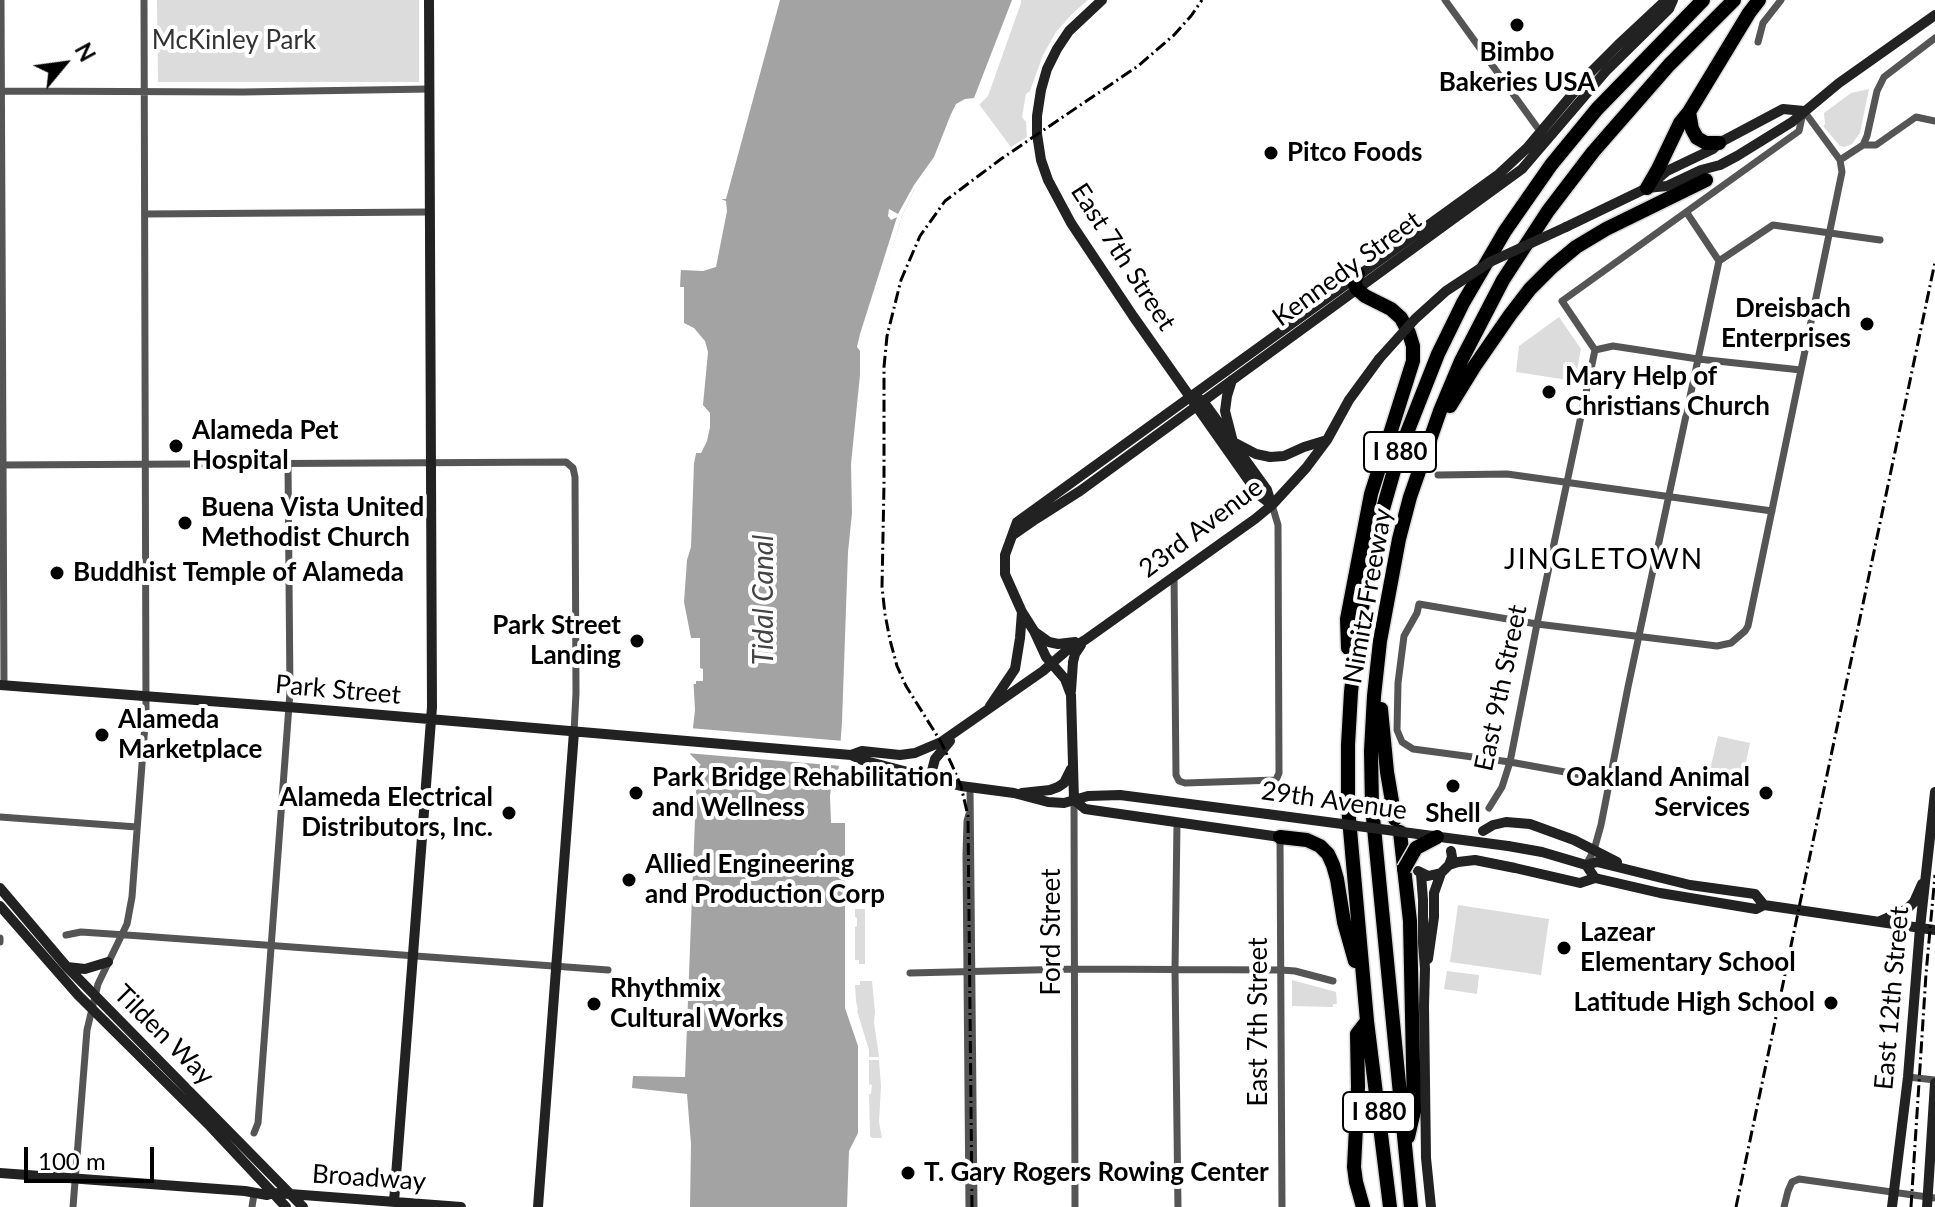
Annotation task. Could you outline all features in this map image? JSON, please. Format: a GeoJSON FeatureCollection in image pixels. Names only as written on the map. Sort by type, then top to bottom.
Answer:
{"type":"FeatureCollection","features":[{"type":"Feature","properties":{"kind":"highway","name":"Nimitz Freeway"},"geometry":{"type":"LineString","coordinates":[[1390,1205],[1367,1021],[1348,807],[1348,745],[1357,634],[1388,488],[1438,354],[1463,303],[1505,231],[1551,165],[1623,81],[1703,0]]}},
{"type":"Feature","properties":{"kind":"highway","name":"Nimitz Freeway"},"geometry":{"type":"LineString","coordinates":[[1410,1204],[1377,876],[1371,751],[1377,668],[1399,539],[1422,460],[1445,399],[1503,280],[1569,181],[1669,65],[1734,0]]}},
{"type":"Feature","properties":{"kind":"highway"},"geometry":{"type":"LineString","coordinates":[[1647,188],[1680,123],[1759,0]]}},
{"type":"Feature","properties":{"kind":"highway"},"geometry":{"type":"LineString","coordinates":[[1689,112],[1697,138],[1706,143],[1719,143]]}},
{"type":"Feature","properties":{"kind":"highway"},"geometry":{"type":"LineString","coordinates":[[1422,460],[1474,367],[1530,289],[1552,267],[1576,247],[1606,229],[1706,180]]}},
{"type":"Feature","properties":{"kind":"highway"},"geometry":{"type":"LineString","coordinates":[[1351,692],[1347,619],[1371,494],[1413,361],[1413,346],[1401,318],[1391,309],[1365,296],[1357,282]]}},
{"type":"Feature","properties":{"kind":"highway"},"geometry":{"type":"LineString","coordinates":[[1377,668],[1387,772],[1398,826],[1415,871]]}},
{"type":"Feature","properties":{"kind":"highway"},"geometry":{"type":"LineString","coordinates":[[1280,837],[1307,840],[1328,854],[1365,995]]}},
{"type":"Feature","properties":{"kind":"highway"},"geometry":{"type":"LineString","coordinates":[[1405,1149],[1414,1111],[1410,921],[1416,848],[1437,837]]}},
{"type":"Feature","properties":{"kind":"highway"},"geometry":{"type":"LineString","coordinates":[[1363,1207],[1354,1167],[1358,1121],[1357,1034],[1367,1021]]}},
{"type":"Feature","properties":{"kind":"main road"},"geometry":{"type":"LineString","coordinates":[[394,1202],[431,720],[429,0]]}},
{"type":"Feature","properties":{"kind":"main road","name":"East 7th Street"},"geometry":{"type":"LineString","coordinates":[[1102,0],[1069,31],[1047,69],[1038,107],[1037,134],[1041,160],[1065,212],[1133,316],[1190,395],[1233,442],[1267,490],[1272,505]]}},
{"type":"Feature","properties":{"kind":"main road"},"geometry":{"type":"LineString","coordinates":[[1642,21],[1655,0]]}},
{"type":"Feature","properties":{"kind":"main road","name":"Kennedy Street"},"geometry":{"type":"LineString","coordinates":[[1051,664],[1005,574],[1005,555],[1017,522],[1190,395],[1522,169],[1591,72],[1666,0]]}},
{"type":"Feature","properties":{"kind":"main road","name":"Kennedy Street"},"geometry":{"type":"LineString","coordinates":[[1544,136],[1669,9],[1673,0]]}},
{"type":"Feature","properties":{"kind":"main road","name":"23rd Avenue"},"geometry":{"type":"LineString","coordinates":[[1647,188],[1667,186],[1720,165],[1792,122],[1839,83],[1935,15]]}},
{"type":"Feature","properties":{"kind":"main road","name":"23rd Avenue"},"geometry":{"type":"LineString","coordinates":[[851,755],[862,751],[900,755],[915,753],[941,742],[1255,519],[1306,468],[1327,440],[1349,400],[1394,341],[1446,291],[1490,262],[1647,188],[1667,171],[1783,109],[1804,111]]}},
{"type":"Feature","properties":{"kind":"main road"},"geometry":{"type":"LineString","coordinates":[[1706,180],[1720,165]]}},
{"type":"Feature","properties":{"kind":"main road","name":"Kennedy Street"},"geometry":{"type":"LineString","coordinates":[[1013,535],[1080,491],[1232,380],[1357,282]]}},
{"type":"Feature","properties":{"kind":"main road"},"geometry":{"type":"LineString","coordinates":[[1232,380],[1225,411],[1233,442],[1256,454],[1270,457],[1284,456],[1327,440]]}},
{"type":"Feature","properties":{"kind":"main road","name":"East 7th Street"},"geometry":{"type":"LineString","coordinates":[[1199,404],[1259,495],[1272,505]]}},
{"type":"Feature","properties":{"kind":"main road"},"geometry":{"type":"LineString","coordinates":[[987,711],[1015,669],[1022,612]]}},
{"type":"Feature","properties":{"kind":"main road"},"geometry":{"type":"LineString","coordinates":[[1034,631],[1049,642],[1058,644],[1085,640]]}},
{"type":"Feature","properties":{"kind":"main road","name":"Ford Street"},"geometry":{"type":"LineString","coordinates":[[1074,800],[1073,662],[1085,640]]}},
{"type":"Feature","properties":{"kind":"main road"},"geometry":{"type":"LineString","coordinates":[[1051,664],[1065,679],[1071,695]]}},
{"type":"Feature","properties":{"kind":"main road","name":"Park Street"},"geometry":{"type":"LineString","coordinates":[[2,685],[851,755]]}},
{"type":"Feature","properties":{"kind":"main road"},"geometry":{"type":"LineString","coordinates":[[930,778],[938,753],[960,730]]}},
{"type":"Feature","properties":{"kind":"main road"},"geometry":{"type":"LineString","coordinates":[[538,1207],[574,732]]}},
{"type":"Feature","properties":{"kind":"main road","name":"29th Avenue"},"geometry":{"type":"LineString","coordinates":[[851,755],[930,778],[1048,802],[1064,803],[1088,796],[1120,795],[1267,814],[1398,826],[1437,837],[1542,852],[1586,865],[1597,862],[1705,888],[1755,894],[1764,905]]}},
{"type":"Feature","properties":{"kind":"main road"},"geometry":{"type":"LineString","coordinates":[[1014,793],[1058,787],[1064,783],[1072,767]]}},
{"type":"Feature","properties":{"kind":"main road","name":"East 12th Street"},"geometry":{"type":"LineString","coordinates":[[1892,1207],[1908,1077],[1935,792]]}},
{"type":"Feature","properties":{"kind":"main road","name":"29th Avenue"},"geometry":{"type":"LineString","coordinates":[[1074,800],[1085,809],[1280,837]]}},
{"type":"Feature","properties":{"kind":"main road"},"geometry":{"type":"LineString","coordinates":[[1483,831],[1506,822],[1530,824],[1594,850],[1633,871]]}},
{"type":"Feature","properties":{"kind":"main road"},"geometry":{"type":"LineString","coordinates":[[1425,969],[1432,944],[1434,893],[1452,857],[1451,851]]}},
{"type":"Feature","properties":{"kind":"main road","name":"29th Avenue"},"geometry":{"type":"LineString","coordinates":[[1415,871],[1428,876],[1466,860],[1475,860],[1580,883],[1595,878],[1703,901],[1756,909],[1764,905],[1935,930]]}},
{"type":"Feature","properties":{"kind":"main road"},"geometry":{"type":"LineString","coordinates":[[1586,865],[1595,878]]}},
{"type":"Feature","properties":{"kind":"main road"},"geometry":{"type":"LineString","coordinates":[[1415,871],[1423,900],[1426,1158],[1431,1207]]}},
{"type":"Feature","properties":{"kind":"main road"},"geometry":{"type":"LineString","coordinates":[[1878,922],[1907,909],[1914,902],[1926,874]]}},
{"type":"Feature","properties":{"kind":"main road","name":"Tilden Way"},"geometry":{"type":"LineString","coordinates":[[0,888],[67,967],[303,1207]]}},
{"type":"Feature","properties":{"kind":"main road","name":"Tilden Way"},"geometry":{"type":"LineString","coordinates":[[0,906],[49,965],[286,1207]]}},
{"type":"Feature","properties":{"kind":"main road"},"geometry":{"type":"LineString","coordinates":[[67,967],[85,969],[108,962]]}},
{"type":"Feature","properties":{"kind":"main road","name":"East 12th Street"},"geometry":{"type":"LineString","coordinates":[[1930,1201],[1935,1082]]}},
{"type":"Feature","properties":{"kind":"main road"},"geometry":{"type":"LineString","coordinates":[[245,1192],[248,1167]]}},
{"type":"Feature","properties":{"kind":"main road","name":"Broadway"},"geometry":{"type":"LineString","coordinates":[[0,1173],[461,1207]]}},
{"type":"Feature","properties":{"kind":"street"},"geometry":{"type":"LineString","coordinates":[[1,0],[2,685]]}},
{"type":"Feature","properties":{"kind":"street"},"geometry":{"type":"LineString","coordinates":[[73,1207],[87,1030],[98,984],[127,924],[132,897],[146,697],[144,0]]}},
{"type":"Feature","properties":{"kind":"street"},"geometry":{"type":"LineString","coordinates":[[1445,0],[1544,136]]}},
{"type":"Feature","properties":{"kind":"street"},"geometry":{"type":"LineString","coordinates":[[1758,42],[1763,23],[1781,0]]}},
{"type":"Feature","properties":{"kind":"street"},"geometry":{"type":"LineString","coordinates":[[1840,160],[1863,145],[1877,91],[1884,77],[1935,38]]}},
{"type":"Feature","properties":{"kind":"street"},"geometry":{"type":"LineString","coordinates":[[0,91],[430,89]]}},
{"type":"Feature","properties":{"kind":"street"},"geometry":{"type":"LineString","coordinates":[[1609,780],[1413,749],[1402,742],[1397,730],[1397,714],[1404,636],[1419,604],[1537,624],[1717,646],[1736,640],[1748,626],[1842,172],[1840,160],[1804,111]]}},
{"type":"Feature","properties":{"kind":"street","name":"23rd Avenue"},"geometry":{"type":"LineString","coordinates":[[1595,350],[1562,301],[1799,131],[1804,111]]}},
{"type":"Feature","properties":{"kind":"street"},"geometry":{"type":"LineString","coordinates":[[1863,145],[1876,145],[1916,117],[1935,121]]}},
{"type":"Feature","properties":{"kind":"street"},"geometry":{"type":"LineString","coordinates":[[145,214],[430,212]]}},
{"type":"Feature","properties":{"kind":"street"},"geometry":{"type":"LineString","coordinates":[[1687,213],[1719,261]]}},
{"type":"Feature","properties":{"kind":"street"},"geometry":{"type":"LineString","coordinates":[[1586,865],[1594,850],[1719,261],[1773,225],[1880,240]]}},
{"type":"Feature","properties":{"kind":"street"},"geometry":{"type":"LineString","coordinates":[[1595,350],[1613,346],[1801,370]]}},
{"type":"Feature","properties":{"kind":"street","name":"East 9th Street"},"geometry":{"type":"LineString","coordinates":[[1489,808],[1502,787],[1510,762],[1595,350]]}},
{"type":"Feature","properties":{"kind":"street"},"geometry":{"type":"LineString","coordinates":[[1,465],[559,461],[570,465],[574,472],[575,490],[574,732]]}},
{"type":"Feature","properties":{"kind":"street"},"geometry":{"type":"LineString","coordinates":[[254,1133],[258,1123],[289,707],[288,465]]}},
{"type":"Feature","properties":{"kind":"street"},"geometry":{"type":"LineString","coordinates":[[1438,475],[1507,474],[1772,511]]}},
{"type":"Feature","properties":{"kind":"street","name":"East 7th Street"},"geometry":{"type":"LineString","coordinates":[[1174,575],[1176,775],[1179,781],[1185,783],[1276,780],[1279,773],[1278,525],[1272,505]]}},
{"type":"Feature","properties":{"kind":"street"},"geometry":{"type":"LineString","coordinates":[[970,787],[967,821],[972,1207]]}},
{"type":"Feature","properties":{"kind":"street","name":"Ford Street"},"geometry":{"type":"LineString","coordinates":[[1074,800],[1075,1207]]}},
{"type":"Feature","properties":{"kind":"street"},"geometry":{"type":"LineString","coordinates":[[0,817],[137,827]]}},
{"type":"Feature","properties":{"kind":"street"},"geometry":{"type":"LineString","coordinates":[[1177,823],[1178,1207]]}},
{"type":"Feature","properties":{"kind":"street","name":"East 7th Street"},"geometry":{"type":"LineString","coordinates":[[1280,837],[1282,1207]]}},
{"type":"Feature","properties":{"kind":"street"},"geometry":{"type":"LineString","coordinates":[[66,935],[81,932],[608,970]]}},
{"type":"Feature","properties":{"kind":"street"},"geometry":{"type":"LineString","coordinates":[[910,973],[1073,969],[1281,970],[1333,981]]}},
{"type":"Feature","properties":{"kind":"street"},"geometry":{"type":"LineString","coordinates":[[1908,1077],[1935,1082]]}},
{"type":"Feature","properties":{"kind":"street"},"geometry":{"type":"LineString","coordinates":[[1784,1207],[1792,1182],[1799,1179],[1930,1201]]}},
{"type":"Feature","properties":{"kind":"street"},"geometry":{"type":"LineString","coordinates":[[245,1192],[252,1207]]}},
{"type":"Feature","properties":{"kind":"green space","name":"McKinley Park"},"geometry":{"type":"Polygon","coordinates":[[[157,0],[419,0],[419,82],[158,82],[157,0]]]}},
{"type":"Feature","properties":{"kind":"green space"},"geometry":{"type":"Polygon","coordinates":[[[1017,0],[1088,0],[1056,32],[1043,55],[1030,91],[1026,94],[1022,117],[1026,122],[1027,137],[1011,147],[978,103],[1017,0]]]}},
{"type":"Feature","properties":{"kind":"green space"},"geometry":{"type":"Polygon","coordinates":[[[1869,89],[1860,133],[1852,144],[1840,146],[1823,126],[1824,113],[1851,93],[1869,89]]]}},
{"type":"Feature","properties":{"kind":"green space"},"geometry":{"type":"Polygon","coordinates":[[[1559,317],[1581,349],[1575,381],[1516,372],[1519,346],[1559,317]]]}},
{"type":"Feature","properties":{"kind":"green space"},"geometry":{"type":"Polygon","coordinates":[[[1718,736],[1750,743],[1740,790],[1707,783],[1718,736]]]}},
{"type":"Feature","properties":{"kind":"green space"},"geometry":{"type":"Polygon","coordinates":[[[1458,905],[1549,919],[1541,975],[1450,962],[1458,905]]]}},
{"type":"Feature","properties":{"kind":"green space"},"geometry":{"type":"Polygon","coordinates":[[[855,909],[865,909],[865,964],[855,960],[855,909]]]}},
{"type":"Feature","properties":{"kind":"green space"},"geometry":{"type":"Polygon","coordinates":[[[1447,971],[1479,975],[1477,994],[1444,989],[1447,971]]]}},
{"type":"Feature","properties":{"kind":"green space"},"geometry":{"type":"Polygon","coordinates":[[[1292,980],[1336,992],[1337,1004],[1333,1007],[1292,1006],[1292,980]]]}},
{"type":"Feature","properties":{"kind":"green space"},"geometry":{"type":"Polygon","coordinates":[[[860,981],[872,981],[879,1057],[869,1057],[857,1011],[855,985],[860,985],[860,981]]]}},
{"type":"Feature","properties":{"kind":"green space"},"geometry":{"type":"Polygon","coordinates":[[[869,1060],[879,1060],[882,1138],[870,1136],[869,1094],[872,1085],[869,1084],[869,1060]]]}},
{"type":"Feature","properties":{"kind":"water","name":"Tidal Canal"},"geometry":{"type":"Polygon","coordinates":[[[780,0],[1017,0],[985,92],[960,109],[951,131],[914,190],[902,216],[860,351],[851,464],[852,513],[842,722],[838,776],[830,796],[831,823],[845,823],[845,1008],[858,1046],[858,1133],[849,1151],[847,1207],[690,1207],[691,1144],[687,1094],[632,1088],[633,1076],[685,1077],[697,767],[701,765],[690,754],[695,710],[691,638],[684,602],[697,449],[693,332],[684,331],[681,268],[710,266],[721,199],[726,199],[780,0]]]}},
{"type":"Feature","properties":{"kind":"pier"},"geometry":{"type":"Polygon","coordinates":[[[1012,0],[1021,0],[1021,3],[988,96],[979,105],[963,110],[944,159],[914,190],[902,216],[861,352],[857,347],[860,334],[897,217],[891,220],[889,209],[898,214],[934,157],[956,104],[974,98],[1012,0]]]}},
{"type":"Feature","properties":{"kind":"pier"},"geometry":{"type":"Polygon","coordinates":[[[717,200],[726,201],[727,211],[716,267],[703,271],[681,270],[681,266],[707,264],[717,200]]]}},
{"type":"Feature","properties":{"kind":"pier"},"geometry":{"type":"Polygon","coordinates":[[[684,323],[694,328],[705,341],[708,352],[703,405],[710,413],[710,427],[701,453],[694,453],[690,424],[689,335],[684,331],[684,323]]]}},
{"type":"Feature","properties":{"kind":"pier"},"geometry":{"type":"Polygon","coordinates":[[[687,638],[700,638],[703,681],[696,681],[696,684],[690,684],[687,638]]]}},
{"type":"Feature","properties":{"kind":"pier"},"geometry":{"type":"Polygon","coordinates":[[[689,728],[844,741],[842,766],[686,753],[689,728]]]}},
{"type":"Feature","properties":{"kind":"railway"},"geometry":{"type":"LineString","coordinates":[[972,1207],[968,816],[952,765],[897,666],[885,614],[882,587],[887,336],[901,280],[920,236],[945,201],[1138,66],[1174,35],[1202,0]]}},
{"type":"Feature","properties":{"kind":"railway"},"geometry":{"type":"LineString","coordinates":[[1736,1207],[1935,262]]}},
{"type":"Feature","properties":{"kind":"railway"},"geometry":{"type":"LineString","coordinates":[[1911,1207],[1935,875]]}},
{"type":"Feature","properties":{"kind":"place","name":"Bimbo Bakeries USA"},"geometry":{"type":"Point","coordinates":[1517,25]}},
{"type":"Feature","properties":{"kind":"place","name":"Pitco Foods"},"geometry":{"type":"Point","coordinates":[1271,153]}},
{"type":"Feature","properties":{"kind":"place","name":"Dreisbach Enterprises"},"geometry":{"type":"Point","coordinates":[1867,324]}},
{"type":"Feature","properties":{"kind":"place","name":"Mary Help of Christians Church"},"geometry":{"type":"Point","coordinates":[1549,392]}},
{"type":"Feature","properties":{"kind":"place","name":"Alameda Pet Hospital"},"geometry":{"type":"Point","coordinates":[176,446]}},
{"type":"Feature","properties":{"kind":"place","name":"Buena Vista United Methodist Church"},"geometry":{"type":"Point","coordinates":[185,523]}},
{"type":"Feature","properties":{"kind":"place","name":"Buddhist Temple of Alameda"},"geometry":{"type":"Point","coordinates":[57,573]}},
{"type":"Feature","properties":{"kind":"place","name":"Park Street Landing"},"geometry":{"type":"Point","coordinates":[637,641]}},
{"type":"Feature","properties":{"kind":"place","name":"Alameda Marketplace"},"geometry":{"type":"Point","coordinates":[102,735]}},
{"type":"Feature","properties":{"kind":"place","name":"Shell"},"geometry":{"type":"Point","coordinates":[1453,786]}},
{"type":"Feature","properties":{"kind":"place","name":"Park Bridge Rehabilitation and Wellness"},"geometry":{"type":"Point","coordinates":[636,793]}},
{"type":"Feature","properties":{"kind":"place","name":"Oakland Animal Services"},"geometry":{"type":"Point","coordinates":[1766,793]}},
{"type":"Feature","properties":{"kind":"place","name":"Alameda Electrical Distributors, Inc."},"geometry":{"type":"Point","coordinates":[509,813]}},
{"type":"Feature","properties":{"kind":"place","name":"Allied Engineering and Production Corp"},"geometry":{"type":"Point","coordinates":[629,880]}},
{"type":"Feature","properties":{"kind":"place","name":"Lazear Elementary School"},"geometry":{"type":"Point","coordinates":[1564,948]}},
{"type":"Feature","properties":{"kind":"place","name":"Latitude High School"},"geometry":{"type":"Point","coordinates":[1831,1003]}},
{"type":"Feature","properties":{"kind":"place","name":"Rhythmix Cultural Works"},"geometry":{"type":"Point","coordinates":[594,1004]}},
{"type":"Feature","properties":{"kind":"place","name":"T. Gary Rogers Rowing Center"},"geometry":{"type":"Point","coordinates":[908,1173]}},
{"type":"Feature","properties":{"kind":"district","name":"JINGLETOWN"},"geometry":{"type":"Point","coordinates":[1604,560]}}]}
